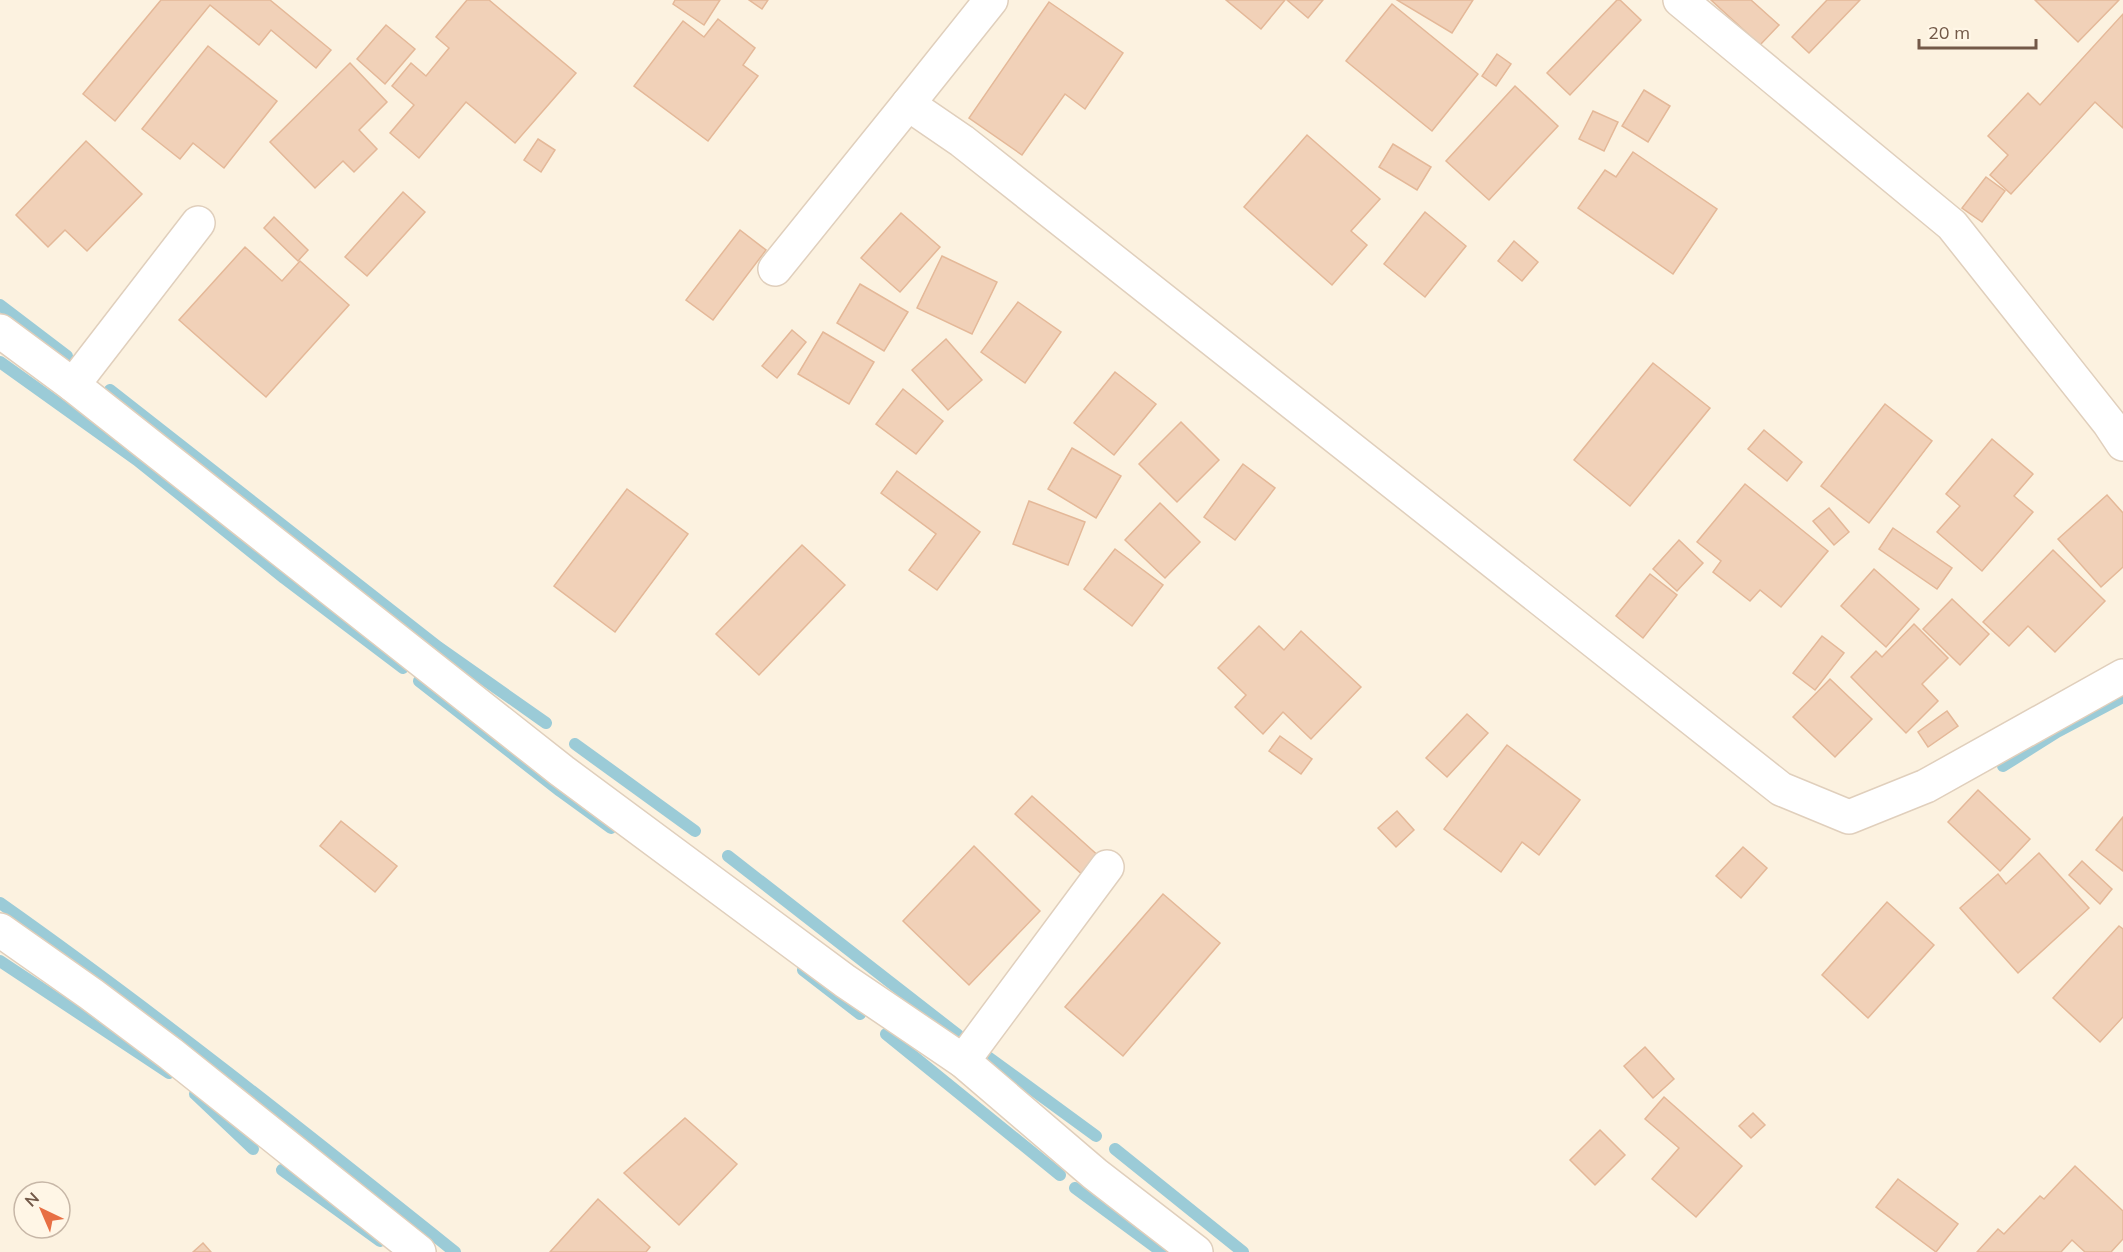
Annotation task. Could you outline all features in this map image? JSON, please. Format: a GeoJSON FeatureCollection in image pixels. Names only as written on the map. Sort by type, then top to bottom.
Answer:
{"type":"FeatureCollection","features":[{"type":"Feature","properties":{"kind":"street"},"geometry":{"type":"LineString","coordinates":[[775,269],[991,0]]}},
{"type":"Feature","properties":{"kind":"street"},"geometry":{"type":"LineString","coordinates":[[1680,0],[1952,225],[2109,423],[2123,444]]}},
{"type":"Feature","properties":{"kind":"street"},"geometry":{"type":"LineString","coordinates":[[909,104],[971,148],[1781,789],[1849,817],[1926,786],[2123,676]]}},
{"type":"Feature","properties":{"kind":"street"},"geometry":{"type":"LineString","coordinates":[[73,386],[198,223]]}},
{"type":"Feature","properties":{"kind":"street"},"geometry":{"type":"LineString","coordinates":[[0,331],[562,771],[845,981],[963,1061],[1095,1174],[1196,1252]]}},
{"type":"Feature","properties":{"kind":"street"},"geometry":{"type":"LineString","coordinates":[[963,1061],[1107,867]]}},
{"type":"Feature","properties":{"kind":"street"},"geometry":{"type":"LineString","coordinates":[[0,930],[171,1054],[419,1252]]}},
{"type":"Feature","properties":{"kind":"building"},"geometry":{"type":"Polygon","coordinates":[[[161,0],[270,0],[331,50],[316,68],[271,30],[259,45],[210,5],[115,121],[83,94],[161,0]]]}},
{"type":"Feature","properties":{"kind":"building"},"geometry":{"type":"Polygon","coordinates":[[[467,0],[489,0],[576,73],[515,143],[466,102],[419,158],[390,133],[414,105],[392,86],[411,63],[426,76],[449,48],[436,37],[467,0]]]}},
{"type":"Feature","properties":{"kind":"building"},"geometry":{"type":"Polygon","coordinates":[[[675,0],[720,0],[704,25],[673,4],[675,0]]]}},
{"type":"Feature","properties":{"kind":"building"},"geometry":{"type":"Polygon","coordinates":[[[749,0],[768,0],[762,9],[749,0]]]}},
{"type":"Feature","properties":{"kind":"building"},"geometry":{"type":"Polygon","coordinates":[[[1226,0],[1285,0],[1261,29],[1226,0]]]}},
{"type":"Feature","properties":{"kind":"building"},"geometry":{"type":"Polygon","coordinates":[[[1287,0],[1323,0],[1308,18],[1287,0]]]}},
{"type":"Feature","properties":{"kind":"building"},"geometry":{"type":"Polygon","coordinates":[[[1397,0],[1473,0],[1452,33],[1397,0]]]}},
{"type":"Feature","properties":{"kind":"building"},"geometry":{"type":"Polygon","coordinates":[[[1617,0],[1620,0],[1641,20],[1570,95],[1547,73],[1617,0]]]}},
{"type":"Feature","properties":{"kind":"building"},"geometry":{"type":"Polygon","coordinates":[[[1711,0],[1751,0],[1779,25],[1760,45],[1711,0]]]}},
{"type":"Feature","properties":{"kind":"building"},"geometry":{"type":"Polygon","coordinates":[[[1827,0],[1860,0],[1809,53],[1792,37],[1827,0]]]}},
{"type":"Feature","properties":{"kind":"building"},"geometry":{"type":"Polygon","coordinates":[[[2035,0],[2119,0],[2078,42],[2035,0]]]}},
{"type":"Feature","properties":{"kind":"building"},"geometry":{"type":"Polygon","coordinates":[[[1049,2],[1123,53],[1085,109],[1065,94],[1022,155],[969,118],[1049,2]]]}},
{"type":"Feature","properties":{"kind":"building"},"geometry":{"type":"Polygon","coordinates":[[[1392,4],[1478,74],[1432,131],[1346,61],[1392,4]]]}},
{"type":"Feature","properties":{"kind":"building"},"geometry":{"type":"Polygon","coordinates":[[[2123,14],[2123,128],[2095,102],[2011,194],[1990,175],[2008,155],[1988,136],[2028,93],[2040,105],[2123,14]]]}},
{"type":"Feature","properties":{"kind":"building"},"geometry":{"type":"Polygon","coordinates":[[[718,19],[755,48],[743,65],[758,76],[708,141],[634,86],[683,21],[704,37],[718,19]]]}},
{"type":"Feature","properties":{"kind":"building"},"geometry":{"type":"Polygon","coordinates":[[[386,25],[415,49],[385,84],[357,59],[386,25]]]}},
{"type":"Feature","properties":{"kind":"building"},"geometry":{"type":"Polygon","coordinates":[[[208,46],[277,101],[224,168],[193,143],[180,159],[142,129],[208,46]]]}},
{"type":"Feature","properties":{"kind":"building"},"geometry":{"type":"Polygon","coordinates":[[[1497,54],[1511,64],[1496,86],[1482,76],[1497,54]]]}},
{"type":"Feature","properties":{"kind":"building"},"geometry":{"type":"Polygon","coordinates":[[[350,63],[387,102],[359,130],[377,149],[354,172],[343,161],[315,188],[270,142],[350,63]]]}},
{"type":"Feature","properties":{"kind":"building"},"geometry":{"type":"Polygon","coordinates":[[[1515,86],[1558,126],[1489,200],[1446,161],[1515,86]]]}},
{"type":"Feature","properties":{"kind":"building"},"geometry":{"type":"Polygon","coordinates":[[[1644,90],[1670,106],[1648,142],[1622,126],[1644,90]]]}},
{"type":"Feature","properties":{"kind":"building"},"geometry":{"type":"Polygon","coordinates":[[[1593,111],[1618,122],[1604,151],[1579,139],[1593,111]]]}},
{"type":"Feature","properties":{"kind":"building"},"geometry":{"type":"Polygon","coordinates":[[[1307,135],[1380,199],[1351,231],[1367,245],[1332,285],[1244,207],[1307,135]]]}},
{"type":"Feature","properties":{"kind":"building"},"geometry":{"type":"Polygon","coordinates":[[[538,139],[555,150],[541,172],[524,160],[538,139]]]}},
{"type":"Feature","properties":{"kind":"building"},"geometry":{"type":"Polygon","coordinates":[[[86,141],[142,194],[87,251],[65,230],[48,247],[16,215],[86,141]]]}},
{"type":"Feature","properties":{"kind":"building"},"geometry":{"type":"Polygon","coordinates":[[[1393,144],[1431,167],[1417,190],[1379,167],[1393,144]]]}},
{"type":"Feature","properties":{"kind":"building"},"geometry":{"type":"Polygon","coordinates":[[[1633,152],[1717,209],[1673,274],[1578,208],[1605,170],[1616,177],[1633,152]]]}},
{"type":"Feature","properties":{"kind":"building"},"geometry":{"type":"Polygon","coordinates":[[[1986,177],[2005,191],[1982,222],[1962,208],[1986,177]]]}},
{"type":"Feature","properties":{"kind":"building"},"geometry":{"type":"Polygon","coordinates":[[[403,192],[425,212],[367,276],[345,257],[403,192]]]}},
{"type":"Feature","properties":{"kind":"building"},"geometry":{"type":"Polygon","coordinates":[[[1425,212],[1466,246],[1425,297],[1384,264],[1425,212]]]}},
{"type":"Feature","properties":{"kind":"building"},"geometry":{"type":"Polygon","coordinates":[[[901,213],[940,247],[900,292],[861,258],[901,213]]]}},
{"type":"Feature","properties":{"kind":"building"},"geometry":{"type":"Polygon","coordinates":[[[274,217],[308,250],[298,261],[264,228],[274,217]]]}},
{"type":"Feature","properties":{"kind":"building"},"geometry":{"type":"Polygon","coordinates":[[[740,230],[766,250],[713,320],[686,300],[740,230]]]}},
{"type":"Feature","properties":{"kind":"building"},"geometry":{"type":"Polygon","coordinates":[[[1514,241],[1538,262],[1522,281],[1498,261],[1514,241]]]}},
{"type":"Feature","properties":{"kind":"building"},"geometry":{"type":"Polygon","coordinates":[[[245,247],[282,281],[300,261],[349,305],[266,397],[179,320],[245,247]]]}},
{"type":"Feature","properties":{"kind":"building"},"geometry":{"type":"Polygon","coordinates":[[[942,256],[997,282],[972,334],[917,308],[942,256]]]}},
{"type":"Feature","properties":{"kind":"building"},"geometry":{"type":"Polygon","coordinates":[[[860,284],[908,312],[884,351],[837,323],[860,284]]]}},
{"type":"Feature","properties":{"kind":"building"},"geometry":{"type":"Polygon","coordinates":[[[1018,302],[1061,332],[1025,383],[981,352],[1018,302]]]}},
{"type":"Feature","properties":{"kind":"building"},"geometry":{"type":"Polygon","coordinates":[[[792,330],[806,342],[777,378],[762,366],[792,330]]]}},
{"type":"Feature","properties":{"kind":"building"},"geometry":{"type":"Polygon","coordinates":[[[823,332],[874,362],[849,404],[798,374],[823,332]]]}},
{"type":"Feature","properties":{"kind":"building"},"geometry":{"type":"Polygon","coordinates":[[[946,339],[982,380],[948,410],[912,370],[946,339]]]}},
{"type":"Feature","properties":{"kind":"building"},"geometry":{"type":"Polygon","coordinates":[[[1653,363],[1710,408],[1630,506],[1574,460],[1653,363]]]}},
{"type":"Feature","properties":{"kind":"building"},"geometry":{"type":"Polygon","coordinates":[[[1115,372],[1156,404],[1114,455],[1074,423],[1115,372]]]}},
{"type":"Feature","properties":{"kind":"building"},"geometry":{"type":"Polygon","coordinates":[[[903,389],[943,421],[916,454],[876,424],[903,389]]]}},
{"type":"Feature","properties":{"kind":"building"},"geometry":{"type":"Polygon","coordinates":[[[1885,404],[1932,441],[1869,523],[1821,486],[1885,404]]]}},
{"type":"Feature","properties":{"kind":"building"},"geometry":{"type":"Polygon","coordinates":[[[1181,422],[1219,460],[1177,502],[1139,464],[1181,422]]]}},
{"type":"Feature","properties":{"kind":"building"},"geometry":{"type":"Polygon","coordinates":[[[1764,430],[1802,462],[1787,481],[1748,449],[1764,430]]]}},
{"type":"Feature","properties":{"kind":"building"},"geometry":{"type":"Polygon","coordinates":[[[1992,439],[2033,474],[2014,496],[2033,512],[1982,571],[1937,532],[1960,506],[1946,494],[1992,439]]]}},
{"type":"Feature","properties":{"kind":"building"},"geometry":{"type":"Polygon","coordinates":[[[1072,448],[1121,476],[1096,518],[1048,489],[1072,448]]]}},
{"type":"Feature","properties":{"kind":"building"},"geometry":{"type":"Polygon","coordinates":[[[1243,464],[1275,488],[1235,540],[1204,517],[1243,464]]]}},
{"type":"Feature","properties":{"kind":"building"},"geometry":{"type":"Polygon","coordinates":[[[897,471],[980,532],[937,590],[909,570],[936,534],[881,493],[897,471]]]}},
{"type":"Feature","properties":{"kind":"building"},"geometry":{"type":"Polygon","coordinates":[[[1745,484],[1828,551],[1781,607],[1760,590],[1750,601],[1713,572],[1721,561],[1697,542],[1745,484]]]}},
{"type":"Feature","properties":{"kind":"building"},"geometry":{"type":"Polygon","coordinates":[[[627,489],[688,534],[615,632],[554,586],[627,489]]]}},
{"type":"Feature","properties":{"kind":"building"},"geometry":{"type":"Polygon","coordinates":[[[2107,495],[2123,513],[2123,567],[2101,587],[2058,539],[2107,495]]]}},
{"type":"Feature","properties":{"kind":"building"},"geometry":{"type":"Polygon","coordinates":[[[1029,501],[1085,522],[1068,565],[1013,544],[1029,501]]]}},
{"type":"Feature","properties":{"kind":"building"},"geometry":{"type":"Polygon","coordinates":[[[1160,503],[1200,542],[1165,578],[1125,540],[1160,503]]]}},
{"type":"Feature","properties":{"kind":"building"},"geometry":{"type":"Polygon","coordinates":[[[1829,508],[1849,532],[1834,545],[1813,521],[1829,508]]]}},
{"type":"Feature","properties":{"kind":"building"},"geometry":{"type":"Polygon","coordinates":[[[1893,528],[1952,568],[1937,589],[1879,549],[1893,528]]]}},
{"type":"Feature","properties":{"kind":"building"},"geometry":{"type":"Polygon","coordinates":[[[1679,540],[1703,563],[1677,591],[1653,569],[1679,540]]]}},
{"type":"Feature","properties":{"kind":"building"},"geometry":{"type":"Polygon","coordinates":[[[802,545],[845,585],[759,675],[716,634],[802,545]]]}},
{"type":"Feature","properties":{"kind":"building"},"geometry":{"type":"Polygon","coordinates":[[[1115,549],[1163,585],[1132,626],[1084,589],[1115,549]]]}},
{"type":"Feature","properties":{"kind":"building"},"geometry":{"type":"Polygon","coordinates":[[[2053,550],[2105,601],[2055,652],[2028,626],[2009,646],[1983,622],[2053,550]]]}},
{"type":"Feature","properties":{"kind":"building"},"geometry":{"type":"Polygon","coordinates":[[[1874,569],[1919,609],[1886,647],[1841,606],[1874,569]]]}},
{"type":"Feature","properties":{"kind":"building"},"geometry":{"type":"Polygon","coordinates":[[[1650,574],[1677,595],[1643,638],[1616,616],[1650,574]]]}},
{"type":"Feature","properties":{"kind":"building"},"geometry":{"type":"Polygon","coordinates":[[[1952,599],[1989,634],[1960,665],[1923,629],[1952,599]]]}},
{"type":"Feature","properties":{"kind":"building"},"geometry":{"type":"Polygon","coordinates":[[[1914,624],[1948,658],[1922,684],[1938,701],[1906,733],[1851,677],[1876,651],[1882,657],[1914,624]]]}},
{"type":"Feature","properties":{"kind":"building"},"geometry":{"type":"Polygon","coordinates":[[[1259,626],[1284,650],[1301,631],[1361,687],[1311,739],[1283,712],[1263,734],[1235,707],[1246,695],[1218,668],[1259,626]]]}},
{"type":"Feature","properties":{"kind":"building"},"geometry":{"type":"Polygon","coordinates":[[[1822,636],[1844,653],[1815,690],[1793,673],[1822,636]]]}},
{"type":"Feature","properties":{"kind":"building"},"geometry":{"type":"Polygon","coordinates":[[[1830,679],[1872,719],[1835,757],[1793,717],[1830,679]]]}},
{"type":"Feature","properties":{"kind":"building"},"geometry":{"type":"Polygon","coordinates":[[[1947,711],[1958,726],[1928,747],[1918,732],[1947,711]]]}},
{"type":"Feature","properties":{"kind":"building"},"geometry":{"type":"Polygon","coordinates":[[[1467,714],[1488,733],[1447,777],[1426,758],[1467,714]]]}},
{"type":"Feature","properties":{"kind":"building"},"geometry":{"type":"Polygon","coordinates":[[[1280,736],[1312,759],[1301,774],[1269,751],[1280,736]]]}},
{"type":"Feature","properties":{"kind":"building"},"geometry":{"type":"Polygon","coordinates":[[[1507,745],[1580,800],[1539,855],[1522,842],[1501,872],[1444,829],[1507,745]]]}},
{"type":"Feature","properties":{"kind":"building"},"geometry":{"type":"Polygon","coordinates":[[[1978,790],[2030,839],[2000,871],[1948,822],[1978,790]]]}},
{"type":"Feature","properties":{"kind":"building"},"geometry":{"type":"Polygon","coordinates":[[[1032,796],[1102,859],[1085,877],[1015,814],[1032,796]]]}},
{"type":"Feature","properties":{"kind":"building"},"geometry":{"type":"Polygon","coordinates":[[[1397,811],[1414,830],[1396,847],[1378,828],[1397,811]]]}},
{"type":"Feature","properties":{"kind":"building"},"geometry":{"type":"Polygon","coordinates":[[[2123,817],[2123,871],[2096,850],[2123,817]]]}},
{"type":"Feature","properties":{"kind":"building"},"geometry":{"type":"Polygon","coordinates":[[[341,821],[397,866],[375,892],[320,846],[341,821]]]}},
{"type":"Feature","properties":{"kind":"building"},"geometry":{"type":"Polygon","coordinates":[[[974,846],[1040,911],[969,985],[903,921],[974,846]]]}},
{"type":"Feature","properties":{"kind":"building"},"geometry":{"type":"Polygon","coordinates":[[[1743,847],[1767,868],[1741,898],[1716,876],[1743,847]]]}},
{"type":"Feature","properties":{"kind":"building"},"geometry":{"type":"Polygon","coordinates":[[[2039,853],[2089,908],[2018,973],[1960,908],[1998,874],[2006,884],[2039,853]]]}},
{"type":"Feature","properties":{"kind":"building"},"geometry":{"type":"Polygon","coordinates":[[[2082,861],[2112,889],[2100,904],[2069,875],[2082,861]]]}},
{"type":"Feature","properties":{"kind":"building"},"geometry":{"type":"Polygon","coordinates":[[[1163,894],[1220,943],[1123,1056],[1065,1007],[1163,894]]]}},
{"type":"Feature","properties":{"kind":"building"},"geometry":{"type":"Polygon","coordinates":[[[1887,902],[1934,945],[1868,1018],[1822,975],[1887,902]]]}},
{"type":"Feature","properties":{"kind":"building"},"geometry":{"type":"Polygon","coordinates":[[[2119,926],[2123,929],[2123,1017],[2100,1042],[2053,998],[2119,926]]]}},
{"type":"Feature","properties":{"kind":"building"},"geometry":{"type":"Polygon","coordinates":[[[1645,1047],[1674,1079],[1653,1098],[1624,1066],[1645,1047]]]}},
{"type":"Feature","properties":{"kind":"building"},"geometry":{"type":"Polygon","coordinates":[[[1664,1097],[1742,1166],[1696,1217],[1652,1179],[1679,1148],[1645,1119],[1664,1097]]]}},
{"type":"Feature","properties":{"kind":"building"},"geometry":{"type":"Polygon","coordinates":[[[1753,1113],[1765,1125],[1751,1138],[1739,1126],[1753,1113]]]}},
{"type":"Feature","properties":{"kind":"building"},"geometry":{"type":"Polygon","coordinates":[[[685,1118],[737,1164],[679,1225],[624,1173],[685,1118]]]}},
{"type":"Feature","properties":{"kind":"building"},"geometry":{"type":"Polygon","coordinates":[[[1600,1130],[1625,1155],[1595,1185],[1570,1160],[1600,1130]]]}},
{"type":"Feature","properties":{"kind":"building"},"geometry":{"type":"Polygon","coordinates":[[[2075,1166],[2123,1211],[2123,1239],[2111,1252],[2085,1252],[2072,1240],[2061,1252],[1977,1252],[1998,1229],[2004,1234],[2040,1196],[2044,1199],[2075,1166]]]}},
{"type":"Feature","properties":{"kind":"building"},"geometry":{"type":"Polygon","coordinates":[[[1898,1179],[1958,1224],[1936,1252],[1876,1207],[1898,1179]]]}},
{"type":"Feature","properties":{"kind":"building"},"geometry":{"type":"Polygon","coordinates":[[[598,1199],[650,1247],[646,1252],[550,1252],[598,1199]]]}},
{"type":"Feature","properties":{"kind":"building"},"geometry":{"type":"Polygon","coordinates":[[[203,1243],[211,1252],[193,1252],[203,1243]]]}},
{"type":"Feature","properties":{"kind":"waterway"},"geometry":{"type":"LineString","coordinates":[[0,305],[67,356]]}},
{"type":"Feature","properties":{"kind":"waterway"},"geometry":{"type":"LineString","coordinates":[[0,362],[137,460],[284,578],[403,668]]}},
{"type":"Feature","properties":{"kind":"waterway"},"geometry":{"type":"LineString","coordinates":[[110,390],[438,647],[546,723]]}},
{"type":"Feature","properties":{"kind":"waterway"},"geometry":{"type":"LineString","coordinates":[[419,681],[611,828]]}},
{"type":"Feature","properties":{"kind":"waterway"},"geometry":{"type":"LineString","coordinates":[[2003,766],[2057,732],[2123,697]]}},
{"type":"Feature","properties":{"kind":"waterway"},"geometry":{"type":"LineString","coordinates":[[575,744],[695,831]]}},
{"type":"Feature","properties":{"kind":"waterway"},"geometry":{"type":"LineString","coordinates":[[728,856],[958,1035]]}},
{"type":"Feature","properties":{"kind":"waterway"},"geometry":{"type":"LineString","coordinates":[[0,903],[173,1030],[455,1252]]}},
{"type":"Feature","properties":{"kind":"waterway"},"geometry":{"type":"LineString","coordinates":[[0,961],[169,1073]]}},
{"type":"Feature","properties":{"kind":"waterway"},"geometry":{"type":"LineString","coordinates":[[803,970],[860,1014]]}},
{"type":"Feature","properties":{"kind":"waterway"},"geometry":{"type":"LineString","coordinates":[[886,1034],[1060,1175]]}},
{"type":"Feature","properties":{"kind":"waterway"},"geometry":{"type":"LineString","coordinates":[[988,1057],[1096,1136]]}},
{"type":"Feature","properties":{"kind":"waterway"},"geometry":{"type":"LineString","coordinates":[[195,1094],[253,1149]]}},
{"type":"Feature","properties":{"kind":"waterway"},"geometry":{"type":"LineString","coordinates":[[1115,1149],[1243,1252]]}},
{"type":"Feature","properties":{"kind":"waterway"},"geometry":{"type":"LineString","coordinates":[[282,1170],[380,1241]]}},
{"type":"Feature","properties":{"kind":"waterway"},"geometry":{"type":"LineString","coordinates":[[1075,1188],[1162,1252]]}}]}
